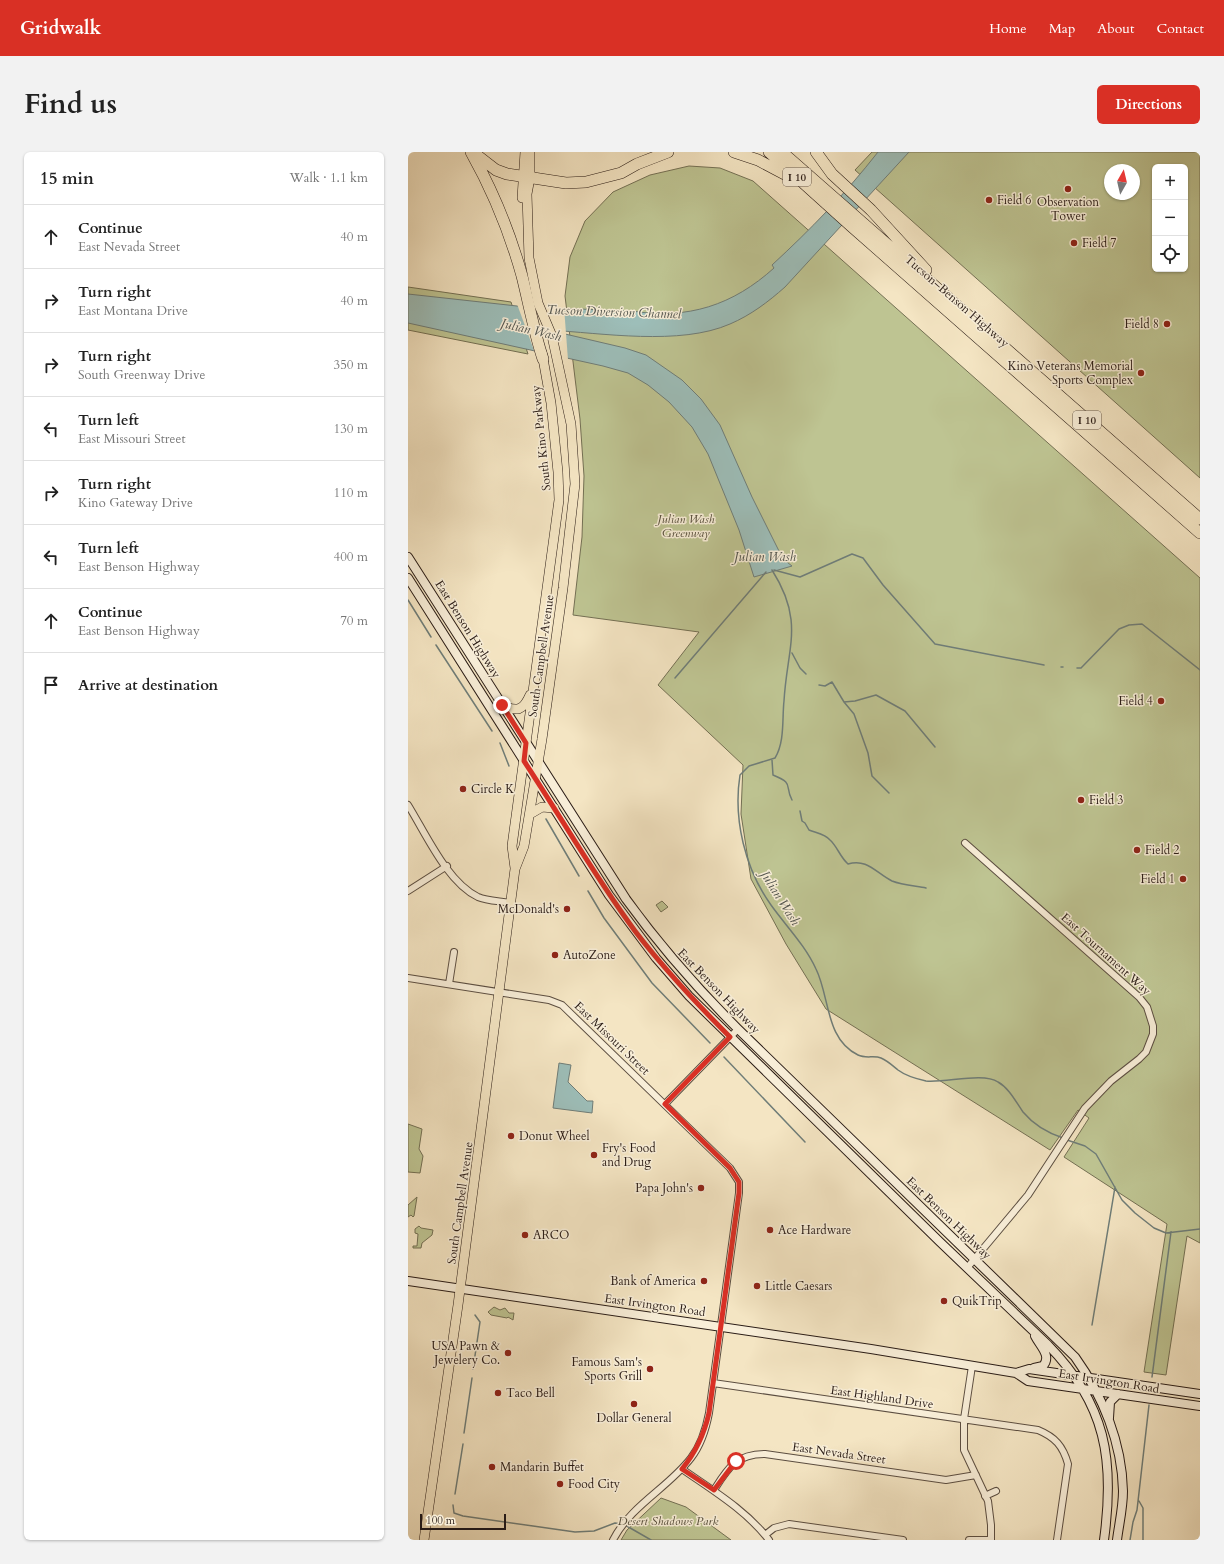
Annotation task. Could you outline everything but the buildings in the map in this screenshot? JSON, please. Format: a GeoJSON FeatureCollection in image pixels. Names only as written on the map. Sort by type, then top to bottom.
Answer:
{"type":"FeatureCollection","features":[{"type":"Feature","properties":{"kind":"highway"},"geometry":{"type":"LineString","coordinates":[[472,152],[496,170],[526,178],[566,183],[586,182],[621,173],[642,162],[668,152]]}},
{"type":"Feature","properties":{"kind":"highway"},"geometry":{"type":"LineString","coordinates":[[472,152],[493,194],[522,277],[533,302],[535,335],[543,359]]}},
{"type":"Feature","properties":{"kind":"highway"},"geometry":{"type":"LineString","coordinates":[[734,152],[758,160],[806,186]]}},
{"type":"Feature","properties":{"kind":"highway","name":"Tucson–Benson Highway"},"geometry":{"type":"LineString","coordinates":[[769,152],[806,186],[830,201]]}},
{"type":"Feature","properties":{"kind":"highway","name":"Tucson–Benson Highway"},"geometry":{"type":"LineString","coordinates":[[782,152],[830,201],[1200,533]]}},
{"type":"Feature","properties":{"kind":"highway"},"geometry":{"type":"LineString","coordinates":[[816,152],[825,166],[840,182],[870,210],[898,242],[974,320]]}},
{"type":"Feature","properties":{"kind":"highway","name":"Tucson–Benson Highway"},"geometry":{"type":"LineString","coordinates":[[854,222],[974,320],[1200,519]]}},
{"type":"Feature","properties":{"kind":"main road"},"geometry":{"type":"LineString","coordinates":[[525,152],[528,248],[533,302]]}},
{"type":"Feature","properties":{"kind":"main road"},"geometry":{"type":"LineString","coordinates":[[526,178],[530,152]]}},
{"type":"Feature","properties":{"kind":"main road","name":"South Campbell Avenue"},"geometry":{"type":"LineString","coordinates":[[515,869],[524,846],[530,814],[563,588],[575,484],[571,424],[552,336],[533,302]]}},
{"type":"Feature","properties":{"kind":"main road","name":"South Kino Parkway"},"geometry":{"type":"LineString","coordinates":[[543,359],[551,403],[558,472],[559,500],[548,586]]}},
{"type":"Feature","properties":{"kind":"main road","name":"East Benson Highway"},"geometry":{"type":"LineString","coordinates":[[409,560],[626,899],[645,926],[697,988],[974,1260],[1068,1349],[1090,1378],[1110,1422]]}},
{"type":"Feature","properties":{"kind":"main road","name":"East Benson Highway"},"geometry":{"type":"LineString","coordinates":[[408,578],[609,895],[635,931],[674,979],[730,1037],[1032,1330],[1076,1376],[1099,1425],[1108,1462],[1110,1494],[1104,1540]]}},
{"type":"Feature","properties":{"kind":"main road","name":"South Campbell Avenue"},"geometry":{"type":"LineString","coordinates":[[424,1540],[461,1289],[500,993],[515,869],[512,846],[548,586]]}},
{"type":"Feature","properties":{"kind":"main road"},"geometry":{"type":"LineString","coordinates":[[502,705],[510,709],[526,706],[534,689]]}},
{"type":"Feature","properties":{"kind":"main road"},"geometry":{"type":"LineString","coordinates":[[530,814],[542,807],[554,808]]}},
{"type":"Feature","properties":{"kind":"main road"},"geometry":{"type":"LineString","coordinates":[[867,1171],[875,1163]]}},
{"type":"Feature","properties":{"kind":"main road","name":"East Irvington Road"},"geometry":{"type":"LineString","coordinates":[[408,1281],[972,1366],[1016,1373],[1028,1381],[1200,1406]]}},
{"type":"Feature","properties":{"kind":"main road"},"geometry":{"type":"LineString","coordinates":[[1029,1369],[1043,1366],[1047,1359],[1047,1354],[1032,1330]]}},
{"type":"Feature","properties":{"kind":"main road","name":"East Irvington Road"},"geometry":{"type":"LineString","coordinates":[[1016,1373],[1029,1369],[1200,1394]]}},
{"type":"Feature","properties":{"kind":"main road"},"geometry":{"type":"LineString","coordinates":[[1117,1540],[1122,1507],[1122,1481],[1117,1448],[1110,1422],[1110,1403],[1113,1397],[1118,1394]]}},
{"type":"Feature","properties":{"kind":"street"},"geometry":{"type":"LineString","coordinates":[[409,809],[464,889],[480,898],[511,903]]}},
{"type":"Feature","properties":{"kind":"street","name":"East Tournament Way"},"geometry":{"type":"LineString","coordinates":[[965,843],[1139,998],[1147,1007],[1151,1016],[1153,1034],[1146,1052],[1092,1099],[1028,1195],[967,1268]]}},
{"type":"Feature","properties":{"kind":"street"},"geometry":{"type":"LineString","coordinates":[[408,891],[447,866]]}},
{"type":"Feature","properties":{"kind":"street"},"geometry":{"type":"LineString","coordinates":[[449,984],[454,952]]}},
{"type":"Feature","properties":{"kind":"street","name":"East Missouri Street"},"geometry":{"type":"LineString","coordinates":[[408,978],[549,1000],[562,1005],[730,1168],[739,1182],[739,1193],[720,1327]]}},
{"type":"Feature","properties":{"kind":"street"},"geometry":{"type":"LineString","coordinates":[[665,1104],[738,1029]]}},
{"type":"Feature","properties":{"kind":"street"},"geometry":{"type":"LineString","coordinates":[[614,1540],[618,1532],[641,1505],[682,1469],[692,1457],[701,1442],[706,1425],[720,1327]]}},
{"type":"Feature","properties":{"kind":"street"},"geometry":{"type":"LineString","coordinates":[[969,1540],[991,1540],[991,1525],[985,1496],[964,1450],[964,1419],[972,1366]]}},
{"type":"Feature","properties":{"kind":"street","name":"East Highland Drive"},"geometry":{"type":"LineString","coordinates":[[712,1383],[1038,1430],[1048,1434],[1057,1441],[1064,1452],[1068,1464],[1057,1540]]}},
{"type":"Feature","properties":{"kind":"street","name":"East Nevada Street"},"geometry":{"type":"LineString","coordinates":[[714,1490],[736,1461],[755,1454],[765,1454],[946,1480],[976,1475]]}},
{"type":"Feature","properties":{"kind":"street"},"geometry":{"type":"LineString","coordinates":[[682,1469],[714,1490],[767,1538],[774,1528],[789,1524],[903,1540]]}},
{"type":"Feature","properties":{"kind":"street"},"geometry":{"type":"LineString","coordinates":[[985,1496],[996,1491]]}},
{"type":"Feature","properties":{"kind":"green space","name":"Kino Veterans Memorial Sports Complex"},"geometry":{"type":"Polygon","coordinates":[[[872,152],[1200,152],[1200,478],[855,170],[872,152]]]}},
{"type":"Feature","properties":{"kind":"green space","name":"Julian Wash Greenway"},"geometry":{"type":"Polygon","coordinates":[[[689,166],[720,168],[753,181],[1200,578],[1200,1243],[1187,1236],[1166,1375],[1144,1372],[1167,1224],[1064,1157],[1089,1118],[1078,1110],[1050,1150],[826,1009],[786,944],[751,879],[741,814],[743,765],[658,685],[699,632],[573,615],[582,537],[584,476],[580,419],[565,296],[570,257],[585,221],[613,192],[650,175],[689,166]]]}},
{"type":"Feature","properties":{"kind":"green space"},"geometry":{"type":"Polygon","coordinates":[[[408,287],[511,302],[528,354],[408,330],[408,287]]]}},
{"type":"Feature","properties":{"kind":"green space"},"geometry":{"type":"Polygon","coordinates":[[[662,901],[668,907],[661,912],[656,905],[662,901]]]}},
{"type":"Feature","properties":{"kind":"green space"},"geometry":{"type":"Polygon","coordinates":[[[408,1124],[422,1129],[419,1149],[423,1156],[420,1173],[408,1172],[408,1124]]]}},
{"type":"Feature","properties":{"kind":"green space"},"geometry":{"type":"Polygon","coordinates":[[[417,1197],[414,1216],[413,1217],[411,1215],[408,1217],[408,1205],[417,1197]]]}},
{"type":"Feature","properties":{"kind":"green space"},"geometry":{"type":"Polygon","coordinates":[[[419,1226],[421,1228],[433,1230],[432,1235],[422,1243],[421,1248],[413,1248],[413,1246],[417,1246],[418,1234],[415,1233],[415,1229],[419,1226]]]}},
{"type":"Feature","properties":{"kind":"green space"},"geometry":{"type":"Polygon","coordinates":[[[494,1307],[500,1310],[505,1308],[509,1313],[514,1313],[513,1320],[508,1317],[491,1315],[488,1312],[494,1307]]]}},
{"type":"Feature","properties":{"kind":"green space","name":"Desert Shadows Park"},"geometry":{"type":"Polygon","coordinates":[[[661,1498],[686,1507],[731,1540],[621,1540],[627,1530],[661,1498]]]}},
{"type":"Feature","properties":{"kind":"water","name":"Tucson Diversion Channel"},"geometry":{"type":"Polygon","coordinates":[[[878,152],[909,152],[785,287],[766,303],[745,317],[710,331],[688,335],[640,336],[548,330],[625,348],[646,355],[682,380],[701,399],[720,425],[752,497],[783,559],[792,566],[754,577],[739,530],[708,454],[692,427],[669,402],[648,385],[628,373],[603,366],[408,323],[408,294],[526,307],[652,313],[691,311],[709,307],[742,292],[774,268],[772,265],[827,211],[878,152]]]}},
{"type":"Feature","properties":{"kind":"water"},"geometry":{"type":"Polygon","coordinates":[[[559,1063],[571,1065],[568,1082],[587,1101],[593,1101],[592,1113],[553,1108],[559,1063]]]}},
{"type":"Feature","properties":{"kind":"pier"},"geometry":{"type":"Polygon","coordinates":[[[517,304],[564,307],[568,360],[535,353],[517,304]]]}},
{"type":"Feature","properties":{"kind":"waterway"},"geometry":{"type":"LineString","coordinates":[[774,570],[800,577],[852,554],[863,558],[883,585],[935,644],[1044,665]]}},
{"type":"Feature","properties":{"kind":"waterway","name":"Julian Wash"},"geometry":{"type":"LineString","coordinates":[[772,570],[782,588],[788,605],[792,635],[783,708],[782,737],[778,752],[775,758],[749,766],[740,775],[738,792],[740,826],[743,843],[754,876],[771,905],[812,960],[820,980],[834,1028],[839,1039],[847,1048],[861,1056],[881,1058],[904,1074],[926,1081],[974,1078],[991,1079],[1006,1088],[1023,1112],[1031,1120],[1046,1131],[1063,1138]]}},
{"type":"Feature","properties":{"kind":"waterway"},"geometry":{"type":"LineString","coordinates":[[675,678],[766,572]]}},
{"type":"Feature","properties":{"kind":"waterway"},"geometry":{"type":"LineString","coordinates":[[408,600],[431,637]]}},
{"type":"Feature","properties":{"kind":"waterway"},"geometry":{"type":"LineString","coordinates":[[1077,668],[1081,668],[1119,629],[1129,625],[1142,624],[1200,670]]}},
{"type":"Feature","properties":{"kind":"waterway"},"geometry":{"type":"LineString","coordinates":[[436,645],[492,731]]}},
{"type":"Feature","properties":{"kind":"waterway"},"geometry":{"type":"LineString","coordinates":[[792,653],[800,668],[806,674]]}},
{"type":"Feature","properties":{"kind":"waterway"},"geometry":{"type":"LineString","coordinates":[[819,685],[825,686],[832,682],[844,702],[855,701],[876,695],[905,711],[935,747]]}},
{"type":"Feature","properties":{"kind":"waterway"},"geometry":{"type":"LineString","coordinates":[[844,702],[854,714],[868,753],[872,776],[889,793]]}},
{"type":"Feature","properties":{"kind":"waterway"},"geometry":{"type":"LineString","coordinates":[[500,743],[509,766]]}},
{"type":"Feature","properties":{"kind":"waterway"},"geometry":{"type":"LineString","coordinates":[[772,760],[773,775],[787,783],[792,800]]}},
{"type":"Feature","properties":{"kind":"waterway"},"geometry":{"type":"LineString","coordinates":[[800,811],[802,821],[809,830],[828,838],[835,845],[848,864],[861,863],[871,867],[892,881],[926,888]]}},
{"type":"Feature","properties":{"kind":"waterway"},"geometry":{"type":"LineString","coordinates":[[546,819],[579,876]]}},
{"type":"Feature","properties":{"kind":"waterway"},"geometry":{"type":"LineString","coordinates":[[588,891],[604,918],[652,983],[710,1043]]}},
{"type":"Feature","properties":{"kind":"waterway"},"geometry":{"type":"LineString","coordinates":[[724,1057],[805,1142]]}},
{"type":"Feature","properties":{"kind":"waterway","name":"Julian Wash"},"geometry":{"type":"LineString","coordinates":[[1067,1140],[1085,1146],[1096,1154],[1122,1200],[1135,1213],[1154,1228],[1166,1233],[1200,1229]]}},
{"type":"Feature","properties":{"kind":"waterway"},"geometry":{"type":"LineString","coordinates":[[1092,1325],[1115,1187]]}},
{"type":"Feature","properties":{"kind":"waterway"},"geometry":{"type":"LineString","coordinates":[[1152,1377],[1171,1232]]}},
{"type":"Feature","properties":{"kind":"waterway"},"geometry":{"type":"LineString","coordinates":[[473,1369],[480,1322],[475,1315]]}},
{"type":"Feature","properties":{"kind":"waterway"},"geometry":{"type":"LineString","coordinates":[[464,1433],[472,1378]]}},
{"type":"Feature","properties":{"kind":"waterway"},"geometry":{"type":"LineString","coordinates":[[1130,1540],[1137,1510],[1149,1405]]}},
{"type":"Feature","properties":{"kind":"waterway"},"geometry":{"type":"LineString","coordinates":[[455,1494],[463,1444]]}},
{"type":"Feature","properties":{"kind":"waterway"},"geometry":{"type":"LineString","coordinates":[[1139,1501],[1143,1508],[1143,1540]]}},
{"type":"Feature","properties":{"kind":"waterway"},"geometry":{"type":"LineString","coordinates":[[453,1505],[454,1513],[463,1516],[575,1532],[594,1531],[615,1523],[621,1524]]}},
{"type":"Feature","properties":{"kind":"waterway"},"geometry":{"type":"LineString","coordinates":[[625,1525],[651,1540]]}},
{"type":"Feature","properties":{"kind":"place","name":"Observation Tower"},"geometry":{"type":"Point","coordinates":[1068,189]}},
{"type":"Feature","properties":{"kind":"place","name":"Field 6"},"geometry":{"type":"Point","coordinates":[989,200]}},
{"type":"Feature","properties":{"kind":"place","name":"Field 7"},"geometry":{"type":"Point","coordinates":[1074,243]}},
{"type":"Feature","properties":{"kind":"place","name":"Field 8"},"geometry":{"type":"Point","coordinates":[1167,324]}},
{"type":"Feature","properties":{"kind":"place","name":"Kino Veterans Memorial Sports Complex"},"geometry":{"type":"Point","coordinates":[1141,373]}},
{"type":"Feature","properties":{"kind":"place","name":"Field 4"},"geometry":{"type":"Point","coordinates":[1161,701]}},
{"type":"Feature","properties":{"kind":"place","name":"Circle K"},"geometry":{"type":"Point","coordinates":[463,789]}},
{"type":"Feature","properties":{"kind":"place","name":"Field 3"},"geometry":{"type":"Point","coordinates":[1081,800]}},
{"type":"Feature","properties":{"kind":"place","name":"Field 2"},"geometry":{"type":"Point","coordinates":[1137,850]}},
{"type":"Feature","properties":{"kind":"place","name":"Field 1"},"geometry":{"type":"Point","coordinates":[1183,879]}},
{"type":"Feature","properties":{"kind":"place","name":"McDonald's"},"geometry":{"type":"Point","coordinates":[567,909]}},
{"type":"Feature","properties":{"kind":"place","name":"AutoZone"},"geometry":{"type":"Point","coordinates":[555,955]}},
{"type":"Feature","properties":{"kind":"place","name":"Donut Wheel"},"geometry":{"type":"Point","coordinates":[511,1136]}},
{"type":"Feature","properties":{"kind":"place","name":"Fry's Food and Drug"},"geometry":{"type":"Point","coordinates":[594,1155]}},
{"type":"Feature","properties":{"kind":"place","name":"Papa John's"},"geometry":{"type":"Point","coordinates":[701,1188]}},
{"type":"Feature","properties":{"kind":"place","name":"Ace Hardware"},"geometry":{"type":"Point","coordinates":[770,1230]}},
{"type":"Feature","properties":{"kind":"place","name":"ARCO"},"geometry":{"type":"Point","coordinates":[525,1235]}},
{"type":"Feature","properties":{"kind":"place","name":"Bank of America"},"geometry":{"type":"Point","coordinates":[704,1281]}},
{"type":"Feature","properties":{"kind":"place","name":"Little Caesars"},"geometry":{"type":"Point","coordinates":[757,1286]}},
{"type":"Feature","properties":{"kind":"place","name":"QuikTrip"},"geometry":{"type":"Point","coordinates":[944,1301]}},
{"type":"Feature","properties":{"kind":"place","name":"USA Pawn & Jewelery Co."},"geometry":{"type":"Point","coordinates":[508,1353]}},
{"type":"Feature","properties":{"kind":"place","name":"Famous Sam's Sports Grill"},"geometry":{"type":"Point","coordinates":[650,1369]}},
{"type":"Feature","properties":{"kind":"place","name":"Taco Bell"},"geometry":{"type":"Point","coordinates":[498,1393]}},
{"type":"Feature","properties":{"kind":"place","name":"Dollar General"},"geometry":{"type":"Point","coordinates":[634,1404]}},
{"type":"Feature","properties":{"kind":"place","name":"Mandarin Buffet"},"geometry":{"type":"Point","coordinates":[492,1467]}},
{"type":"Feature","properties":{"kind":"place","name":"Food City"},"geometry":{"type":"Point","coordinates":[560,1484]}},
{"type":"Feature","properties":{"kind":"route"},"geometry":{"type":"LineString","coordinates":[[502,705],[526,743],[524,761],[609,895],[656,958],[689,996],[730,1037],[665,1104],[734,1172],[740,1187],[718,1338],[709,1413],[701,1442],[692,1457],[682,1469],[714,1490],[728,1469],[736,1461]]}}]}
